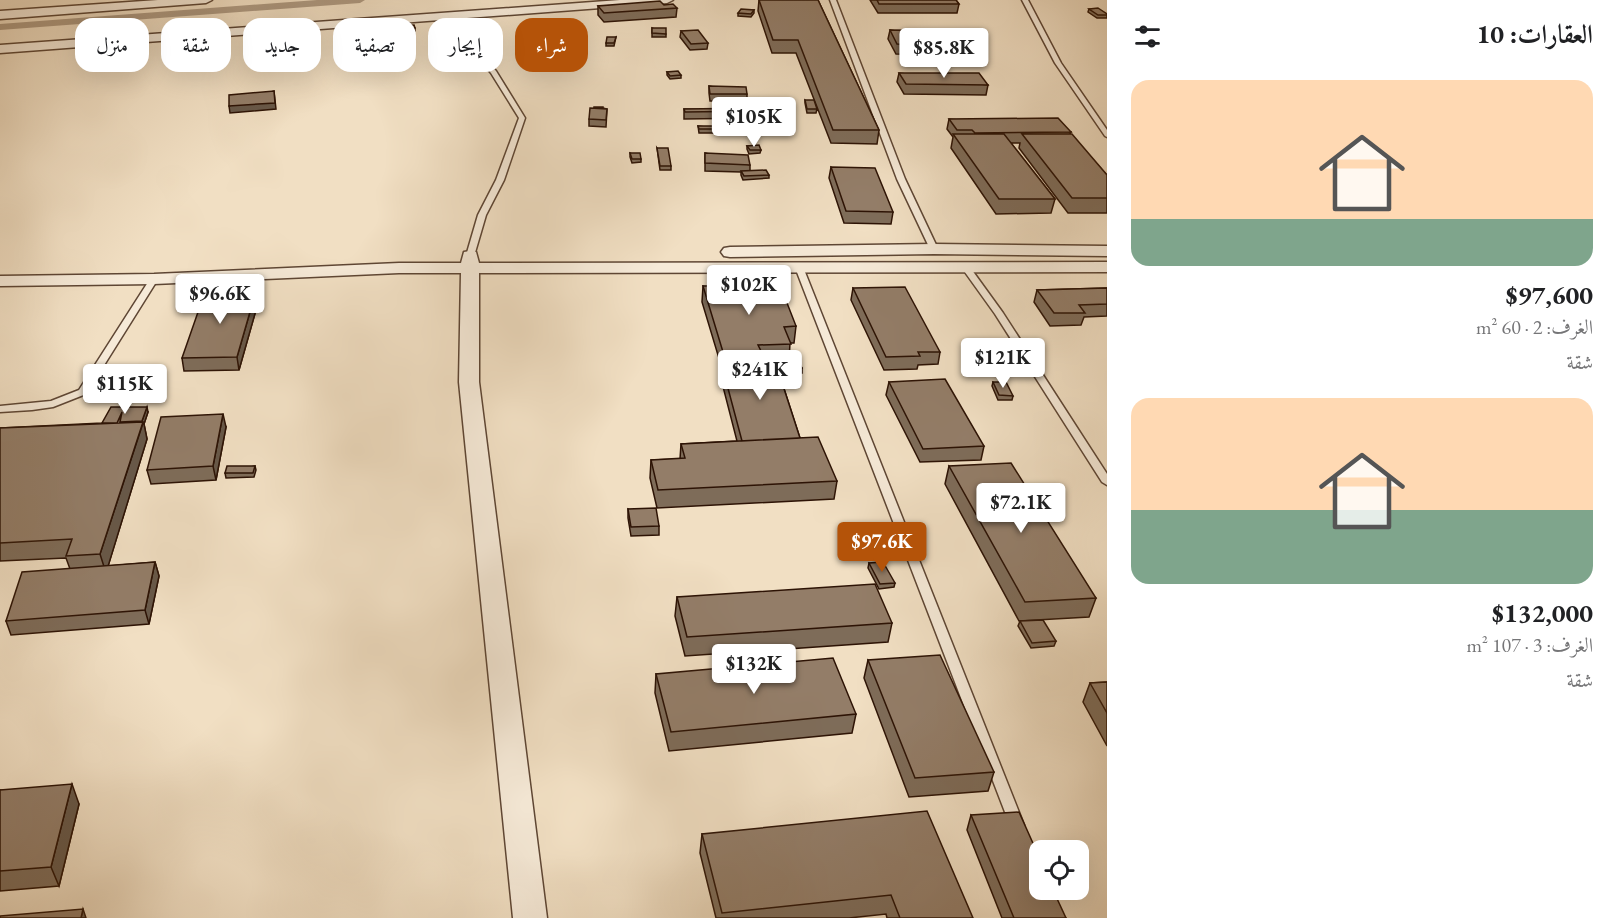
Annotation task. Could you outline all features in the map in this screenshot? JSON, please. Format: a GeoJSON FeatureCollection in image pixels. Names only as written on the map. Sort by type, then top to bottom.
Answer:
{"type":"FeatureCollection","features":[{"type":"Feature","properties":{"kind":"street"},"geometry":{"type":"LineString","coordinates":[[0,15],[206,0]]}},
{"type":"Feature","properties":{"kind":"street"},"geometry":{"type":"LineString","coordinates":[[0,49],[667,0]]}},
{"type":"Feature","properties":{"kind":"street"},"geometry":{"type":"LineString","coordinates":[[0,281],[154,279],[399,268],[469,262],[650,260],[934,249],[1107,251]]}},
{"type":"Feature","properties":{"kind":"street"},"geometry":{"type":"LineString","coordinates":[[650,260],[799,267],[1107,267]]}},
{"type":"Feature","properties":{"kind":"street"},"geometry":{"type":"LineString","coordinates":[[469,262],[469,382],[530,918]]}},
{"type":"Feature","properties":{"kind":"lane"},"geometry":{"type":"LineString","coordinates":[[833,0],[901,178],[934,249]]}},
{"type":"Feature","properties":{"kind":"lane"},"geometry":{"type":"LineString","coordinates":[[1025,0],[1058,63],[1107,135]]}},
{"type":"Feature","properties":{"kind":"lane"},"geometry":{"type":"LineString","coordinates":[[444,17],[494,72],[522,118],[500,180],[482,215],[469,262]]}},
{"type":"Feature","properties":{"kind":"lane"},"geometry":{"type":"LineString","coordinates":[[799,267],[1022,838]]}},
{"type":"Feature","properties":{"kind":"lane"},"geometry":{"type":"LineString","coordinates":[[966,268],[999,313],[1107,482]]}},
{"type":"Feature","properties":{"kind":"lane"},"geometry":{"type":"LineString","coordinates":[[0,410],[44,407],[66,402],[83,392],[154,279]]}},
{"type":"Feature","properties":{"kind":"building"},"geometry":{"type":"Polygon","coordinates":[[[759,0],[818,0],[879,130],[833,130],[798,40],[773,40],[759,0]]]}},
{"type":"Feature","properties":{"kind":"building"},"geometry":{"type":"Polygon","coordinates":[[[877,0],[956,0],[959,4],[879,4],[877,0]]]}},
{"type":"Feature","properties":{"kind":"building"},"geometry":{"type":"Polygon","coordinates":[[[660,1],[664,5],[673,4],[677,8],[604,13],[598,6],[660,1]]]}},
{"type":"Feature","properties":{"kind":"building"},"geometry":{"type":"Polygon","coordinates":[[[1098,8],[1107,15],[1098,15],[1089,9],[1098,8]]]}},
{"type":"Feature","properties":{"kind":"building"},"geometry":{"type":"Polygon","coordinates":[[[741,9],[754,10],[751,14],[738,13],[741,9]]]}},
{"type":"Feature","properties":{"kind":"building"},"geometry":{"type":"Polygon","coordinates":[[[652,28],[666,28],[666,34],[652,33],[652,28]]]}},
{"type":"Feature","properties":{"kind":"building"},"geometry":{"type":"Polygon","coordinates":[[[698,30],[708,43],[691,44],[681,31],[698,30]]]}},
{"type":"Feature","properties":{"kind":"building"},"geometry":{"type":"Polygon","coordinates":[[[890,30],[973,31],[983,46],[897,44],[890,30]]]}},
{"type":"Feature","properties":{"kind":"building"},"geometry":{"type":"Polygon","coordinates":[[[607,37],[616,37],[614,43],[606,43],[607,37]]]}},
{"type":"Feature","properties":{"kind":"building"},"geometry":{"type":"Polygon","coordinates":[[[678,71],[681,75],[670,76],[667,72],[678,71]]]}},
{"type":"Feature","properties":{"kind":"building"},"geometry":{"type":"Polygon","coordinates":[[[899,73],[979,73],[988,85],[906,84],[899,73]]]}},
{"type":"Feature","properties":{"kind":"building"},"geometry":{"type":"Polygon","coordinates":[[[709,86],[746,87],[747,94],[710,94],[709,86]]]}},
{"type":"Feature","properties":{"kind":"building"},"geometry":{"type":"Polygon","coordinates":[[[274,91],[275,103],[229,106],[229,95],[274,91]]]}},
{"type":"Feature","properties":{"kind":"building"},"geometry":{"type":"Polygon","coordinates":[[[805,100],[814,100],[817,109],[807,109],[805,100]]]}},
{"type":"Feature","properties":{"kind":"building"},"geometry":{"type":"Polygon","coordinates":[[[590,108],[607,109],[606,120],[589,119],[590,108]]]}},
{"type":"Feature","properties":{"kind":"building"},"geometry":{"type":"Polygon","coordinates":[[[758,108],[759,111],[685,112],[684,109],[758,108]]]}},
{"type":"Feature","properties":{"kind":"building"},"geometry":{"type":"Polygon","coordinates":[[[1058,118],[1071,132],[975,133],[972,130],[957,130],[949,119],[1058,118]]]}},
{"type":"Feature","properties":{"kind":"building"},"geometry":{"type":"Polygon","coordinates":[[[698,126],[720,126],[720,129],[699,129],[698,126]]]}},
{"type":"Feature","properties":{"kind":"building"},"geometry":{"type":"Polygon","coordinates":[[[953,134],[1004,134],[1055,199],[999,199],[953,134]]]}},
{"type":"Feature","properties":{"kind":"building"},"geometry":{"type":"Polygon","coordinates":[[[1022,134],[1072,134],[1107,175],[1107,198],[1072,198],[1022,134]]]}},
{"type":"Feature","properties":{"kind":"building"},"geometry":{"type":"Polygon","coordinates":[[[759,145],[761,150],[750,150],[747,146],[759,145]]]}},
{"type":"Feature","properties":{"kind":"building"},"geometry":{"type":"Polygon","coordinates":[[[657,148],[668,148],[671,166],[660,166],[657,148]]]}},
{"type":"Feature","properties":{"kind":"building"},"geometry":{"type":"Polygon","coordinates":[[[630,153],[640,153],[641,159],[632,159],[630,153]]]}},
{"type":"Feature","properties":{"kind":"building"},"geometry":{"type":"Polygon","coordinates":[[[705,153],[748,155],[750,165],[705,163],[705,153]]]}},
{"type":"Feature","properties":{"kind":"building"},"geometry":{"type":"Polygon","coordinates":[[[831,167],[875,168],[893,212],[846,211],[831,167]]]}},
{"type":"Feature","properties":{"kind":"building"},"geometry":{"type":"Polygon","coordinates":[[[766,170],[769,175],[744,176],[741,171],[766,170]]]}},
{"type":"Feature","properties":{"kind":"building"},"geometry":{"type":"Polygon","coordinates":[[[780,285],[796,326],[784,327],[791,344],[758,345],[761,351],[723,352],[703,286],[780,285]]]}},
{"type":"Feature","properties":{"kind":"building"},"geometry":{"type":"Polygon","coordinates":[[[905,287],[940,352],[918,352],[920,356],[886,357],[853,288],[905,287]]]}},
{"type":"Feature","properties":{"kind":"building"},"geometry":{"type":"Polygon","coordinates":[[[1107,288],[1107,304],[1079,305],[1085,313],[1054,313],[1037,290],[1107,288]]]}},
{"type":"Feature","properties":{"kind":"building"},"geometry":{"type":"Polygon","coordinates":[[[256,291],[237,357],[182,358],[205,292],[256,291]]]}},
{"type":"Feature","properties":{"kind":"building"},"geometry":{"type":"Polygon","coordinates":[[[775,361],[800,438],[742,441],[721,362],[775,361]]]}},
{"type":"Feature","properties":{"kind":"building"},"geometry":{"type":"Polygon","coordinates":[[[776,364],[800,364],[802,368],[777,369],[776,364]]]}},
{"type":"Feature","properties":{"kind":"building"},"geometry":{"type":"Polygon","coordinates":[[[945,379],[984,446],[923,449],[889,382],[945,379]]]}},
{"type":"Feature","properties":{"kind":"building"},"geometry":{"type":"Polygon","coordinates":[[[993,382],[1006,382],[1013,396],[999,395],[993,382]]]}},
{"type":"Feature","properties":{"kind":"building"},"geometry":{"type":"Polygon","coordinates":[[[111,407],[147,407],[142,421],[120,422],[122,412],[117,423],[102,423],[111,407]]]}},
{"type":"Feature","properties":{"kind":"building"},"geometry":{"type":"Polygon","coordinates":[[[223,414],[213,466],[147,470],[161,417],[223,414]]]}},
{"type":"Feature","properties":{"kind":"building"},"geometry":{"type":"Polygon","coordinates":[[[143,422],[100,554],[66,556],[72,539],[0,543],[0,428],[143,422]]]}},
{"type":"Feature","properties":{"kind":"building"},"geometry":{"type":"Polygon","coordinates":[[[818,437],[837,481],[658,490],[651,460],[685,458],[681,444],[818,437]]]}},
{"type":"Feature","properties":{"kind":"building"},"geometry":{"type":"Polygon","coordinates":[[[1011,463],[1096,598],[1025,602],[949,466],[1011,463]]]}},
{"type":"Feature","properties":{"kind":"building"},"geometry":{"type":"Polygon","coordinates":[[[227,466],[255,466],[253,473],[225,473],[227,466]]]}},
{"type":"Feature","properties":{"kind":"building"},"geometry":{"type":"Polygon","coordinates":[[[656,508],[659,526],[631,527],[628,509],[656,508]]]}},
{"type":"Feature","properties":{"kind":"building"},"geometry":{"type":"Polygon","coordinates":[[[155,562],[145,610],[6,621],[22,572],[155,562]]]}},
{"type":"Feature","properties":{"kind":"building"},"geometry":{"type":"Polygon","coordinates":[[[883,562],[895,583],[880,584],[869,563],[883,562]]]}},
{"type":"Feature","properties":{"kind":"building"},"geometry":{"type":"Polygon","coordinates":[[[875,584],[892,623],[687,637],[677,597],[875,584]]]}},
{"type":"Feature","properties":{"kind":"building"},"geometry":{"type":"Polygon","coordinates":[[[1043,620],[1056,641],[1032,643],[1020,621],[1043,620]]]}},
{"type":"Feature","properties":{"kind":"building"},"geometry":{"type":"Polygon","coordinates":[[[940,655],[994,772],[915,778],[868,660],[940,655]]]}},
{"type":"Feature","properties":{"kind":"building"},"geometry":{"type":"Polygon","coordinates":[[[833,658],[856,714],[671,732],[656,674],[833,658]]]}},
{"type":"Feature","properties":{"kind":"building"},"geometry":{"type":"Polygon","coordinates":[[[1107,682],[1107,713],[1090,683],[1107,682]]]}},
{"type":"Feature","properties":{"kind":"building"},"geometry":{"type":"Polygon","coordinates":[[[72,784],[51,867],[0,871],[0,790],[72,784]]]}},
{"type":"Feature","properties":{"kind":"building"},"geometry":{"type":"Polygon","coordinates":[[[927,811],[973,918],[900,918],[891,895],[722,913],[702,834],[927,811]]]}},
{"type":"Feature","properties":{"kind":"building"},"geometry":{"type":"Polygon","coordinates":[[[1019,812],[1032,840],[1029,840],[1029,900],[1058,900],[1066,918],[1014,918],[971,815],[1019,812]]]}},
{"type":"Feature","properties":{"kind":"building"},"geometry":{"type":"Polygon","coordinates":[[[83,909],[81,918],[0,918],[0,916],[83,909]]]}},
{"type":"Feature","properties":{"kind":"waterway"},"geometry":{"type":"LineString","coordinates":[[0,27],[360,0]]}}]}
